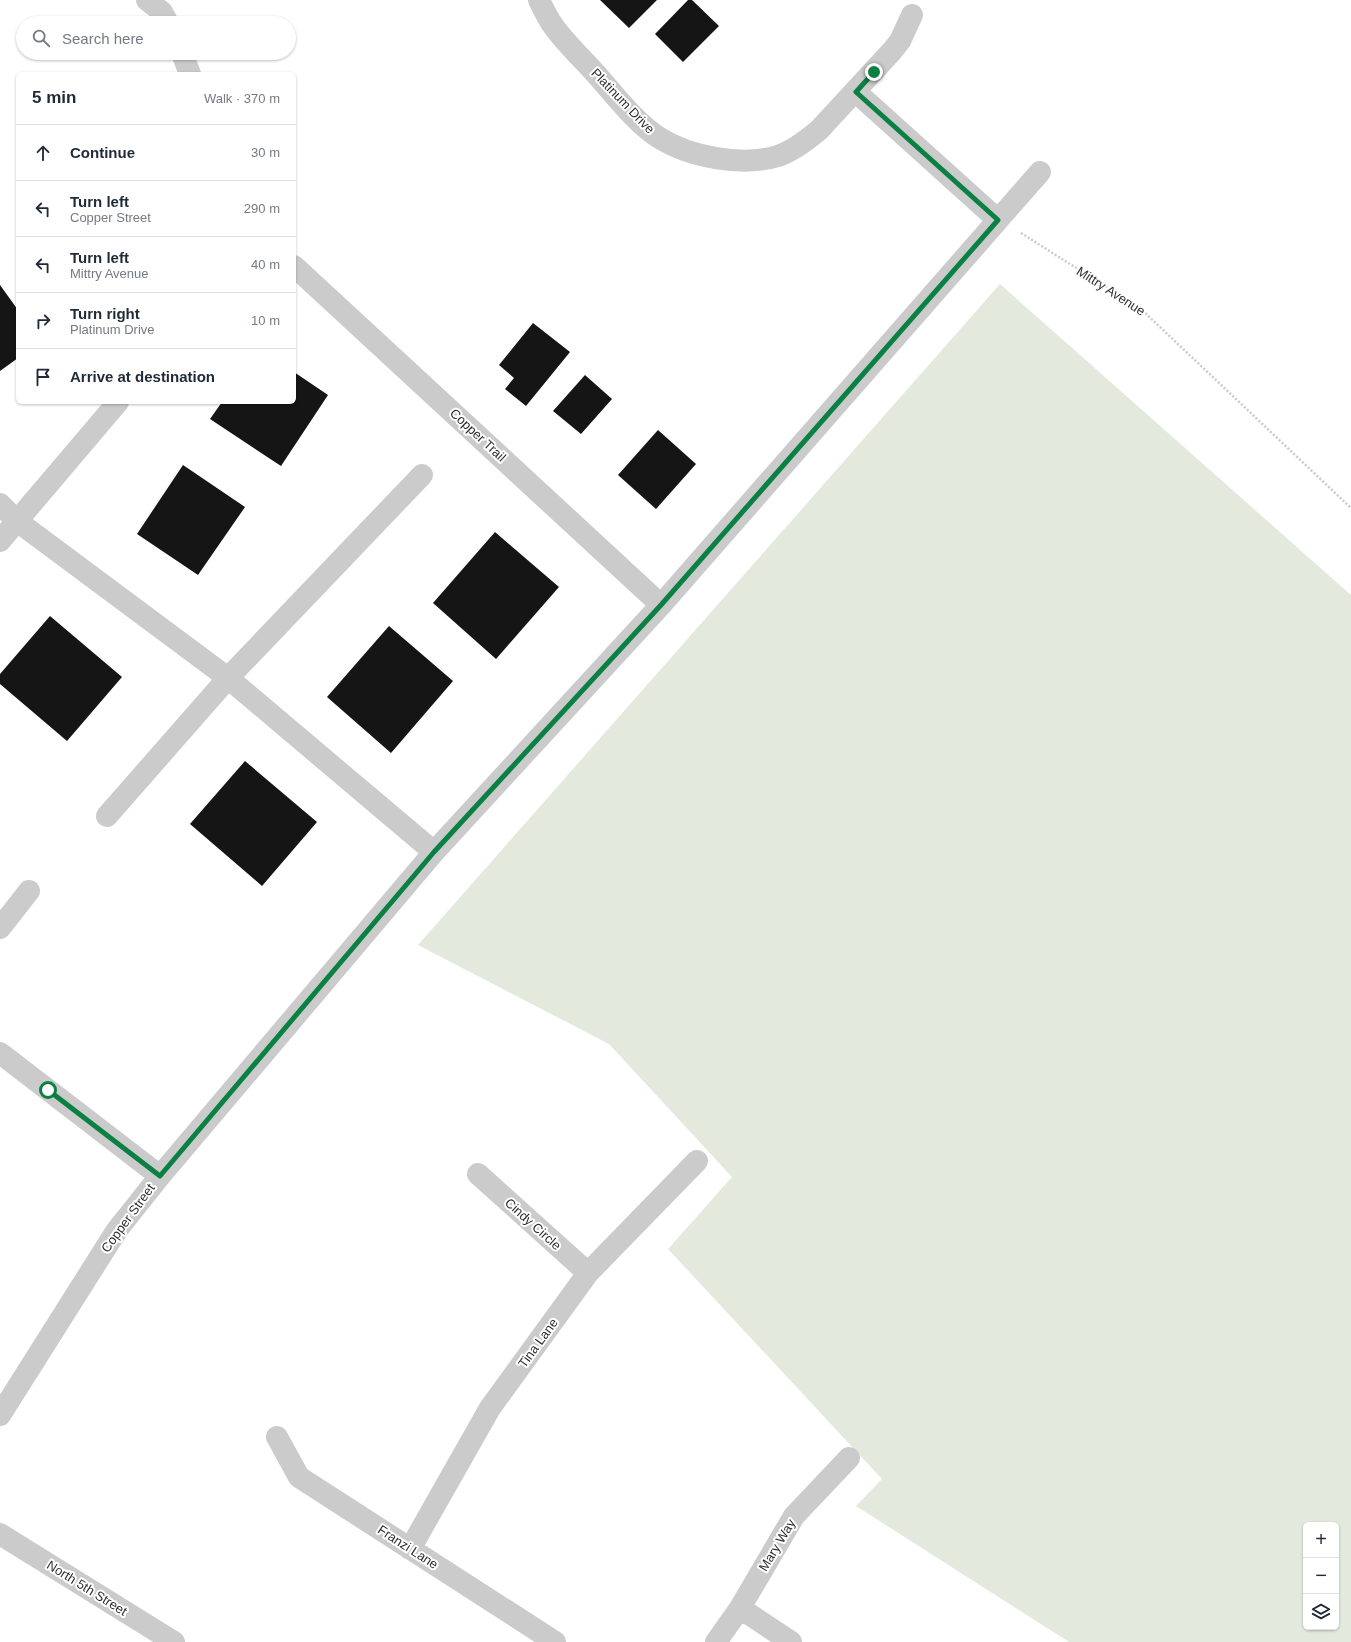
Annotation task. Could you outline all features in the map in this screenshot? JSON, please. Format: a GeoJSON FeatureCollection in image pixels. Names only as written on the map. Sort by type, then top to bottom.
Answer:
{"type":"FeatureCollection","features":[{"type":"Feature","properties":{"kind":"street"},"geometry":{"type":"LineString","coordinates":[[147,0],[162,12],[164,16]]}},
{"type":"Feature","properties":{"kind":"street","name":"Platinum Drive"},"geometry":{"type":"LineString","coordinates":[[539,0],[552,24],[638,119],[657,136],[685,151],[723,159],[751,160],[778,155],[807,140],[820,130],[856,92],[896,46],[912,15]]}},
{"type":"Feature","properties":{"kind":"street"},"geometry":{"type":"LineString","coordinates":[[185,60],[189,72]]}},
{"type":"Feature","properties":{"kind":"street"},"geometry":{"type":"LineString","coordinates":[[856,92],[998,220]]}},
{"type":"Feature","properties":{"kind":"street","name":"Copper Street"},"geometry":{"type":"LineString","coordinates":[[0,1415],[117,1230],[160,1176],[434,852],[661,605],[1040,172]]}},
{"type":"Feature","properties":{"kind":"street","name":"Copper Trail"},"geometry":{"type":"LineString","coordinates":[[296,268],[661,605]]}},
{"type":"Feature","properties":{"kind":"street"},"geometry":{"type":"LineString","coordinates":[[0,541],[116,404]]}},
{"type":"Feature","properties":{"kind":"street"},"geometry":{"type":"LineString","coordinates":[[107,816],[228,678],[422,475]]}},
{"type":"Feature","properties":{"kind":"street"},"geometry":{"type":"LineString","coordinates":[[0,504],[17,521],[228,678],[434,852]]}},
{"type":"Feature","properties":{"kind":"street"},"geometry":{"type":"LineString","coordinates":[[0,928],[29,891]]}},
{"type":"Feature","properties":{"kind":"street"},"geometry":{"type":"LineString","coordinates":[[0,1053],[160,1176]]}},
{"type":"Feature","properties":{"kind":"street","name":"Tina Lane"},"geometry":{"type":"LineString","coordinates":[[410,1549],[490,1408],[588,1274],[696,1161]]}},
{"type":"Feature","properties":{"kind":"street","name":"Cindy Circle"},"geometry":{"type":"LineString","coordinates":[[478,1174],[588,1274]]}},
{"type":"Feature","properties":{"kind":"street","name":"Franzi Lane"},"geometry":{"type":"LineString","coordinates":[[277,1437],[299,1477],[555,1642]]}},
{"type":"Feature","properties":{"kind":"street","name":"Mary Way"},"geometry":{"type":"LineString","coordinates":[[716,1642],[740,1608],[794,1516],[849,1458]]}},
{"type":"Feature","properties":{"kind":"street","name":"North 5th Street"},"geometry":{"type":"LineString","coordinates":[[0,1534],[174,1642]]}},
{"type":"Feature","properties":{"kind":"street"},"geometry":{"type":"LineString","coordinates":[[740,1608],[791,1642]]}},
{"type":"Feature","properties":{"kind":"path","name":"Mittry Avenue"},"geometry":{"type":"LineString","coordinates":[[998,220],[1141,309],[1351,508]]}},
{"type":"Feature","properties":{"kind":"shaded area"},"geometry":{"type":"Polygon","coordinates":[[[1000,284],[1351,595],[1351,1642],[1069,1642],[856,1506],[882,1479],[668,1249],[732,1177],[609,1044],[418,945],[1000,284]]]}},
{"type":"Feature","properties":{"kind":"building"},"geometry":{"type":"Polygon","coordinates":[[[600,0],[657,0],[629,28],[600,0]]]}},
{"type":"Feature","properties":{"kind":"building"},"geometry":{"type":"Polygon","coordinates":[[[688,0],[692,0],[719,26],[683,62],[655,34],[688,0]]]}},
{"type":"Feature","properties":{"kind":"building"},"geometry":{"type":"Polygon","coordinates":[[[0,285],[16,307],[16,359],[0,371],[0,285]]]}},
{"type":"Feature","properties":{"kind":"building"},"geometry":{"type":"Polygon","coordinates":[[[533,323],[570,352],[526,406],[505,389],[514,378],[499,365],[533,323]]]}},
{"type":"Feature","properties":{"kind":"building"},"geometry":{"type":"Polygon","coordinates":[[[296,373],[328,395],[281,466],[210,419],[221,404],[296,404],[296,373]]]}},
{"type":"Feature","properties":{"kind":"building"},"geometry":{"type":"Polygon","coordinates":[[[585,375],[612,399],[581,434],[553,411],[585,375]]]}},
{"type":"Feature","properties":{"kind":"building"},"geometry":{"type":"Polygon","coordinates":[[[658,430],[696,464],[656,509],[618,475],[658,430]]]}},
{"type":"Feature","properties":{"kind":"building"},"geometry":{"type":"Polygon","coordinates":[[[183,465],[245,507],[198,575],[137,534],[183,465]]]}},
{"type":"Feature","properties":{"kind":"building"},"geometry":{"type":"Polygon","coordinates":[[[495,532],[559,587],[496,659],[433,603],[495,532]]]}},
{"type":"Feature","properties":{"kind":"building"},"geometry":{"type":"Polygon","coordinates":[[[50,616],[122,677],[67,741],[0,684],[0,674],[50,616]]]}},
{"type":"Feature","properties":{"kind":"building"},"geometry":{"type":"Polygon","coordinates":[[[389,626],[453,681],[391,753],[327,697],[389,626]]]}},
{"type":"Feature","properties":{"kind":"building"},"geometry":{"type":"Polygon","coordinates":[[[245,761],[317,822],[262,886],[190,824],[245,761]]]}},
{"type":"Feature","properties":{"kind":"route"},"geometry":{"type":"LineString","coordinates":[[48,1090],[160,1176],[434,852],[661,605],[998,220],[856,92],[874,72]]}}]}
